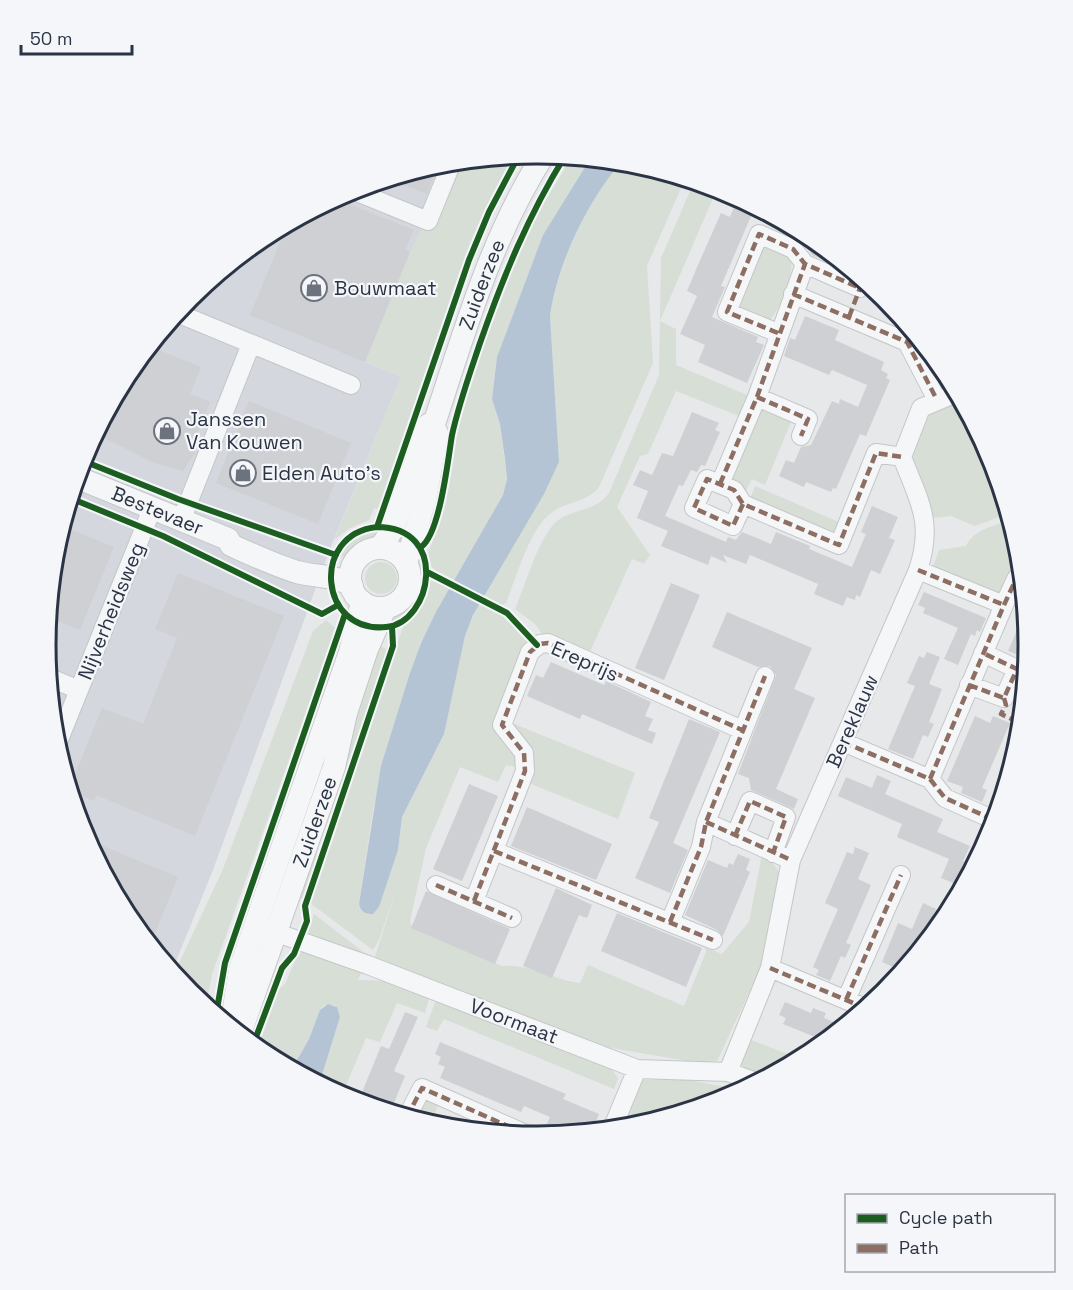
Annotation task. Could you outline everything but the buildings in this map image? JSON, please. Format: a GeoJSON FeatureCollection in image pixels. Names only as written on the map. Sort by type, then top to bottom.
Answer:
{"type":"FeatureCollection","features":[{"type":"Feature","properties":{"kind":"street","name":"Zuiderzee"},"geometry":{"type":"LineString","coordinates":[[380,548],[393,529],[428,425],[435,421],[496,247],[514,206],[538,164]]}},
{"type":"Feature","properties":{"kind":"street"},"geometry":{"type":"LineString","coordinates":[[366,196],[428,221],[448,172]]}},
{"type":"Feature","properties":{"kind":"street"},"geometry":{"type":"LineString","coordinates":[[778,333],[727,312],[759,234],[794,249],[805,264],[850,280]]}},
{"type":"Feature","properties":{"kind":"street"},"geometry":{"type":"LineString","coordinates":[[720,484],[757,397],[778,333],[805,264]]}},
{"type":"Feature","properties":{"kind":"street"},"geometry":{"type":"LineString","coordinates":[[849,317],[860,289]]}},
{"type":"Feature","properties":{"kind":"street"},"geometry":{"type":"LineString","coordinates":[[793,294],[907,342],[937,400]]}},
{"type":"Feature","properties":{"kind":"street"},"geometry":{"type":"LineString","coordinates":[[185,317],[351,385]]}},
{"type":"Feature","properties":{"kind":"street"},"geometry":{"type":"LineString","coordinates":[[181,521],[251,344]]}},
{"type":"Feature","properties":{"kind":"street"},"geometry":{"type":"LineString","coordinates":[[743,504],[733,526],[694,508],[707,479],[734,490],[743,504],[838,545],[876,453],[902,457],[921,408],[948,396]]}},
{"type":"Feature","properties":{"kind":"street"},"geometry":{"type":"LineString","coordinates":[[757,397],[808,419],[801,436]]}},
{"type":"Feature","properties":{"kind":"street","name":"Zuiderzee"},"geometry":{"type":"LineString","coordinates":[[406,563],[431,474],[438,428],[435,421]]}},
{"type":"Feature","properties":{"kind":"street","name":"Bereklauw"},"geometry":{"type":"LineString","coordinates":[[728,1072],[770,968],[791,860],[918,570],[926,546],[926,519],[902,457]]}},
{"type":"Feature","properties":{"kind":"street","name":"Bestevaer"},"geometry":{"type":"LineString","coordinates":[[84,482],[228,539],[231,545],[296,572],[335,578],[357,594]]}},
{"type":"Feature","properties":{"kind":"street","name":"Nijverheidsweg"},"geometry":{"type":"LineString","coordinates":[[63,729],[152,509]]}},
{"type":"Feature","properties":{"kind":"street","name":"Bestevaer"},"geometry":{"type":"LineString","coordinates":[[228,539],[234,536],[275,551],[311,560],[355,562]]}},
{"type":"Feature","properties":{"kind":"street"},"geometry":{"type":"LineString","coordinates":[[380,548],[395,552],[406,563],[410,579],[407,591],[400,601],[385,608],[371,606],[357,594],[351,574],[355,562],[366,552],[380,548]]}},
{"type":"Feature","properties":{"kind":"street"},"geometry":{"type":"LineString","coordinates":[[918,570],[1004,605]]}},
{"type":"Feature","properties":{"kind":"street"},"geometry":{"type":"LineString","coordinates":[[930,779],[1013,585]]}},
{"type":"Feature","properties":{"kind":"street","name":"Zuiderzee"},"geometry":{"type":"LineString","coordinates":[[232,1018],[240,969],[350,652],[357,594]]}},
{"type":"Feature","properties":{"kind":"street","name":"Zuiderzee"},"geometry":{"type":"LineString","coordinates":[[243,1026],[334,767],[346,713],[367,649],[385,608]]}},
{"type":"Feature","properties":{"kind":"street","name":"Ereprijs"},"geometry":{"type":"LineString","coordinates":[[474,902],[525,771],[524,753],[502,725],[530,652],[540,644],[553,645],[742,730]]}},
{"type":"Feature","properties":{"kind":"street"},"geometry":{"type":"LineString","coordinates":[[983,653],[1016,669]]}},
{"type":"Feature","properties":{"kind":"street"},"geometry":{"type":"LineString","coordinates":[[969,685],[1004,698],[1016,670]]}},
{"type":"Feature","properties":{"kind":"street"},"geometry":{"type":"LineString","coordinates":[[670,922],[701,847],[706,822],[765,676]]}},
{"type":"Feature","properties":{"kind":"street"},"geometry":{"type":"LineString","coordinates":[[57,680],[79,690]]}},
{"type":"Feature","properties":{"kind":"street"},"geometry":{"type":"LineString","coordinates":[[843,742],[930,779],[945,798],[986,816]]}},
{"type":"Feature","properties":{"kind":"street"},"geometry":{"type":"LineString","coordinates":[[735,836],[750,801],[786,817],[773,853]]}},
{"type":"Feature","properties":{"kind":"street"},"geometry":{"type":"LineString","coordinates":[[706,822],[791,860]]}},
{"type":"Feature","properties":{"kind":"street"},"geometry":{"type":"LineString","coordinates":[[494,851],[713,940]]}},
{"type":"Feature","properties":{"kind":"street"},"geometry":{"type":"LineString","coordinates":[[846,1000],[901,875]]}},
{"type":"Feature","properties":{"kind":"street"},"geometry":{"type":"LineString","coordinates":[[436,885],[512,918]]}},
{"type":"Feature","properties":{"kind":"street","name":"Voormaat"},"geometry":{"type":"LineString","coordinates":[[255,925],[637,1068],[728,1072],[745,1078]]}},
{"type":"Feature","properties":{"kind":"street"},"geometry":{"type":"LineString","coordinates":[[770,968],[857,1004]]}},
{"type":"Feature","properties":{"kind":"street"},"geometry":{"type":"LineString","coordinates":[[616,1119],[637,1068]]}},
{"type":"Feature","properties":{"kind":"street"},"geometry":{"type":"LineString","coordinates":[[411,1110],[422,1088],[495,1124]]}},
{"type":"Feature","properties":{"kind":"shaded area"},"geometry":{"type":"Polygon","coordinates":[[[511,165],[489,201],[470,243],[378,509],[374,508],[369,520],[350,528],[334,540],[401,377],[365,362],[410,252],[449,172],[511,165]]]}},
{"type":"Feature","properties":{"kind":"shaded area"},"geometry":{"type":"Polygon","coordinates":[[[567,165],[585,167],[543,235],[497,357],[492,399],[500,424],[507,479],[503,495],[455,580],[431,566],[428,553],[438,527],[448,486],[463,390],[476,343],[515,250],[567,165]]]}},
{"type":"Feature","properties":{"kind":"shaded area"},"geometry":{"type":"Polygon","coordinates":[[[614,170],[682,187],[647,266],[653,363],[599,487],[589,496],[557,509],[543,520],[524,554],[506,603],[502,605],[482,594],[544,494],[559,462],[550,316],[554,296],[575,234],[614,170]]]}},
{"type":"Feature","properties":{"kind":"shaded area"},"geometry":{"type":"Polygon","coordinates":[[[450,172],[365,362],[401,377],[331,546],[213,870],[175,962],[155,938],[120,886],[105,858],[81,800],[65,739],[60,708],[56,645],[60,582],[65,551],[81,490],[105,432],[137,378],[175,328],[219,283],[269,245],[324,214],[382,190],[412,180],[450,172]]]}},
{"type":"Feature","properties":{"kind":"shaded area"},"geometry":{"type":"Polygon","coordinates":[[[691,190],[713,198],[660,321],[676,329],[676,365],[747,395],[739,416],[676,391],[648,454],[640,456],[617,507],[650,555],[644,564],[632,559],[589,654],[543,635],[535,624],[515,609],[538,549],[550,528],[570,514],[598,504],[609,493],[659,375],[661,258],[691,190]]]}},
{"type":"Feature","properties":{"kind":"shaded area"},"geometry":{"type":"Polygon","coordinates":[[[762,242],[790,254],[791,262],[786,290],[767,324],[735,310],[762,242]]]}},
{"type":"Feature","properties":{"kind":"shaded area"},"geometry":{"type":"Polygon","coordinates":[[[953,404],[981,461],[1000,517],[975,526],[951,516],[932,518],[910,460],[924,420],[936,410],[953,404]]]}},
{"type":"Feature","properties":{"kind":"shaded area"},"geometry":{"type":"Polygon","coordinates":[[[762,405],[793,417],[765,485],[752,479],[745,492],[728,482],[762,405]]]}},
{"type":"Feature","properties":{"kind":"shaded area"},"geometry":{"type":"Polygon","coordinates":[[[755,486],[841,523],[834,539],[749,501],[755,486]]]}},
{"type":"Feature","properties":{"kind":"shaded area"},"geometry":{"type":"Polygon","coordinates":[[[1001,523],[1011,570],[1001,595],[933,567],[939,550],[966,546],[979,532],[1001,523]]]}},
{"type":"Feature","properties":{"kind":"shaded area"},"geometry":{"type":"Polygon","coordinates":[[[381,532],[371,543],[340,558],[346,546],[356,538],[381,532]]]}},
{"type":"Feature","properties":{"kind":"shaded area"},"geometry":{"type":"Polygon","coordinates":[[[418,551],[422,572],[417,595],[404,613],[385,624],[413,594],[418,551]]]}},
{"type":"Feature","properties":{"kind":"shaded area"},"geometry":{"type":"Polygon","coordinates":[[[381,562],[392,567],[397,578],[392,589],[381,594],[370,589],[365,578],[370,567],[381,562]]]}},
{"type":"Feature","properties":{"kind":"shaded area"},"geometry":{"type":"Polygon","coordinates":[[[431,580],[450,589],[420,644],[373,810],[359,904],[362,910],[368,914],[379,907],[398,850],[402,817],[444,734],[465,636],[477,605],[493,610],[519,629],[530,642],[496,718],[520,752],[515,767],[506,765],[498,782],[460,767],[426,848],[410,921],[412,928],[502,966],[522,967],[570,981],[580,983],[588,965],[684,1006],[706,952],[705,947],[722,954],[749,922],[762,855],[773,863],[779,872],[762,965],[717,1061],[699,1063],[600,1046],[374,960],[397,887],[379,940],[373,950],[310,903],[403,627],[417,612],[431,580]]]}},
{"type":"Feature","properties":{"kind":"shaded area"},"geometry":{"type":"Polygon","coordinates":[[[326,620],[336,629],[212,974],[208,996],[178,965],[223,869],[313,631],[326,620]]]}},
{"type":"Feature","properties":{"kind":"shaded area"},"geometry":{"type":"Polygon","coordinates":[[[374,644],[387,649],[348,772],[338,768],[374,644]]]}},
{"type":"Feature","properties":{"kind":"shaded area"},"geometry":{"type":"Polygon","coordinates":[[[512,723],[635,773],[618,819],[531,784],[530,755],[512,723]]]}},
{"type":"Feature","properties":{"kind":"shaded area"},"geometry":{"type":"Polygon","coordinates":[[[304,744],[313,747],[258,885],[256,884],[304,744]]]}},
{"type":"Feature","properties":{"kind":"shaded area"},"geometry":{"type":"Polygon","coordinates":[[[316,853],[320,854],[304,898],[294,898],[304,872],[316,853]]]}},
{"type":"Feature","properties":{"kind":"shaded area"},"geometry":{"type":"Polygon","coordinates":[[[314,914],[371,958],[308,933],[314,914]]]}},
{"type":"Feature","properties":{"kind":"shaded area"},"geometry":{"type":"Polygon","coordinates":[[[303,951],[362,971],[358,980],[391,981],[430,995],[425,1013],[397,1003],[380,1042],[366,1038],[346,1086],[322,1075],[340,1017],[335,1005],[325,1005],[321,1008],[309,1039],[296,1062],[258,1037],[275,992],[285,984],[298,954],[303,951]]]}},
{"type":"Feature","properties":{"kind":"shaded area"},"geometry":{"type":"Polygon","coordinates":[[[437,997],[612,1069],[618,1079],[614,1089],[444,1019],[437,1031],[426,1027],[437,997]]]}},
{"type":"Feature","properties":{"kind":"shaded area"},"geometry":{"type":"Polygon","coordinates":[[[749,1039],[789,1055],[756,1073],[739,1065],[749,1039]]]}},
{"type":"Feature","properties":{"kind":"shaded area"},"geometry":{"type":"Polygon","coordinates":[[[638,1080],[688,1080],[725,1087],[661,1110],[619,1119],[638,1080]]]}},
{"type":"Feature","properties":{"kind":"shaded area"},"geometry":{"type":"Polygon","coordinates":[[[430,1098],[439,1102],[434,1115],[420,1112],[430,1098]]]}},
{"type":"Feature","properties":{"kind":"water"},"geometry":{"type":"Polygon","coordinates":[[[585,167],[614,170],[596,196],[575,234],[560,275],[550,316],[559,462],[544,494],[473,615],[465,636],[444,734],[402,817],[398,850],[379,907],[373,914],[366,913],[362,911],[359,904],[381,766],[409,676],[436,612],[503,495],[507,479],[505,459],[500,424],[492,399],[497,357],[543,235],[585,167]]]}},
{"type":"Feature","properties":{"kind":"water"},"geometry":{"type":"Polygon","coordinates":[[[328,1004],[337,1007],[340,1017],[322,1075],[296,1062],[309,1039],[320,1010],[328,1004]]]}},
{"type":"Feature","properties":{"kind":"marked path"},"geometry":{"type":"LineString","coordinates":[[778,333],[727,312],[759,234],[793,249],[805,264],[859,287]]}},
{"type":"Feature","properties":{"kind":"marked path"},"geometry":{"type":"LineString","coordinates":[[757,397],[805,264]]}},
{"type":"Feature","properties":{"kind":"marked path"},"geometry":{"type":"LineString","coordinates":[[849,317],[860,289]]}},
{"type":"Feature","properties":{"kind":"marked path"},"geometry":{"type":"LineString","coordinates":[[793,294],[907,342],[937,400]]}},
{"type":"Feature","properties":{"kind":"marked path"},"geometry":{"type":"LineString","coordinates":[[720,484],[757,397],[808,419],[801,436]]}},
{"type":"Feature","properties":{"kind":"marked path"},"geometry":{"type":"LineString","coordinates":[[743,504],[733,526],[694,508],[707,479],[734,490],[743,504],[839,545],[876,453],[902,457]]}},
{"type":"Feature","properties":{"kind":"marked path"},"geometry":{"type":"LineString","coordinates":[[918,570],[1004,605]]}},
{"type":"Feature","properties":{"kind":"marked path"},"geometry":{"type":"LineString","coordinates":[[930,779],[1013,585]]}},
{"type":"Feature","properties":{"kind":"marked path"},"geometry":{"type":"LineString","coordinates":[[474,901],[525,771],[524,753],[502,725],[530,652],[540,644],[548,643],[742,730]]}},
{"type":"Feature","properties":{"kind":"marked path"},"geometry":{"type":"LineString","coordinates":[[983,653],[1016,669]]}},
{"type":"Feature","properties":{"kind":"marked path"},"geometry":{"type":"LineString","coordinates":[[969,685],[1004,698],[1016,670]]}},
{"type":"Feature","properties":{"kind":"marked path"},"geometry":{"type":"LineString","coordinates":[[670,922],[701,847],[706,822],[765,676]]}},
{"type":"Feature","properties":{"kind":"marked path"},"geometry":{"type":"LineString","coordinates":[[1004,698],[1006,705],[1001,714],[1011,719]]}},
{"type":"Feature","properties":{"kind":"marked path"},"geometry":{"type":"LineString","coordinates":[[843,742],[930,779],[945,798],[986,816]]}},
{"type":"Feature","properties":{"kind":"marked path"},"geometry":{"type":"LineString","coordinates":[[735,836],[750,801],[786,817],[773,853]]}},
{"type":"Feature","properties":{"kind":"marked path"},"geometry":{"type":"LineString","coordinates":[[706,822],[791,860]]}},
{"type":"Feature","properties":{"kind":"marked path"},"geometry":{"type":"LineString","coordinates":[[494,851],[713,940]]}},
{"type":"Feature","properties":{"kind":"marked path"},"geometry":{"type":"LineString","coordinates":[[846,1000],[901,875]]}},
{"type":"Feature","properties":{"kind":"marked path"},"geometry":{"type":"LineString","coordinates":[[436,885],[512,918]]}},
{"type":"Feature","properties":{"kind":"marked path"},"geometry":{"type":"LineString","coordinates":[[770,968],[857,1004]]}},
{"type":"Feature","properties":{"kind":"marked path"},"geometry":{"type":"LineString","coordinates":[[411,1110],[422,1088],[505,1125]]}},
{"type":"Feature","properties":{"kind":"cycle path"},"geometry":{"type":"LineString","coordinates":[[377,527],[469,260],[489,212],[514,165]]}},
{"type":"Feature","properties":{"kind":"cycle path"},"geometry":{"type":"LineString","coordinates":[[421,547],[428,539],[438,512],[455,423],[489,318],[528,224],[560,165]]}},
{"type":"Feature","properties":{"kind":"cycle path"},"geometry":{"type":"LineString","coordinates":[[91,464],[178,499],[336,555]]}},
{"type":"Feature","properties":{"kind":"cycle path"},"geometry":{"type":"LineString","coordinates":[[78,501],[163,536],[322,614],[338,605]]}},
{"type":"Feature","properties":{"kind":"cycle path"},"geometry":{"type":"LineString","coordinates":[[377,527],[400,531],[416,542],[424,558],[426,576],[423,594],[414,610],[402,622],[386,627],[364,625],[347,615],[336,600],[331,582],[333,564],[341,547],[355,534],[377,527]]}},
{"type":"Feature","properties":{"kind":"cycle path"},"geometry":{"type":"LineString","coordinates":[[427,572],[507,613],[537,645]]}},
{"type":"Feature","properties":{"kind":"cycle path"},"geometry":{"type":"LineString","coordinates":[[218,1006],[225,963],[345,614]]}},
{"type":"Feature","properties":{"kind":"cycle path"},"geometry":{"type":"LineString","coordinates":[[256,1036],[282,968],[294,954],[307,921],[305,906],[393,646],[392,626]]}},
{"type":"Feature","properties":{"kind":"place","name":"Bouwmaat"},"geometry":{"type":"Point","coordinates":[314,288]}},
{"type":"Feature","properties":{"kind":"place","name":"Janssen Van Kouwen"},"geometry":{"type":"Point","coordinates":[167,431]}},
{"type":"Feature","properties":{"kind":"place","name":"Elden Auto's"},"geometry":{"type":"Point","coordinates":[243,473]}}]}
